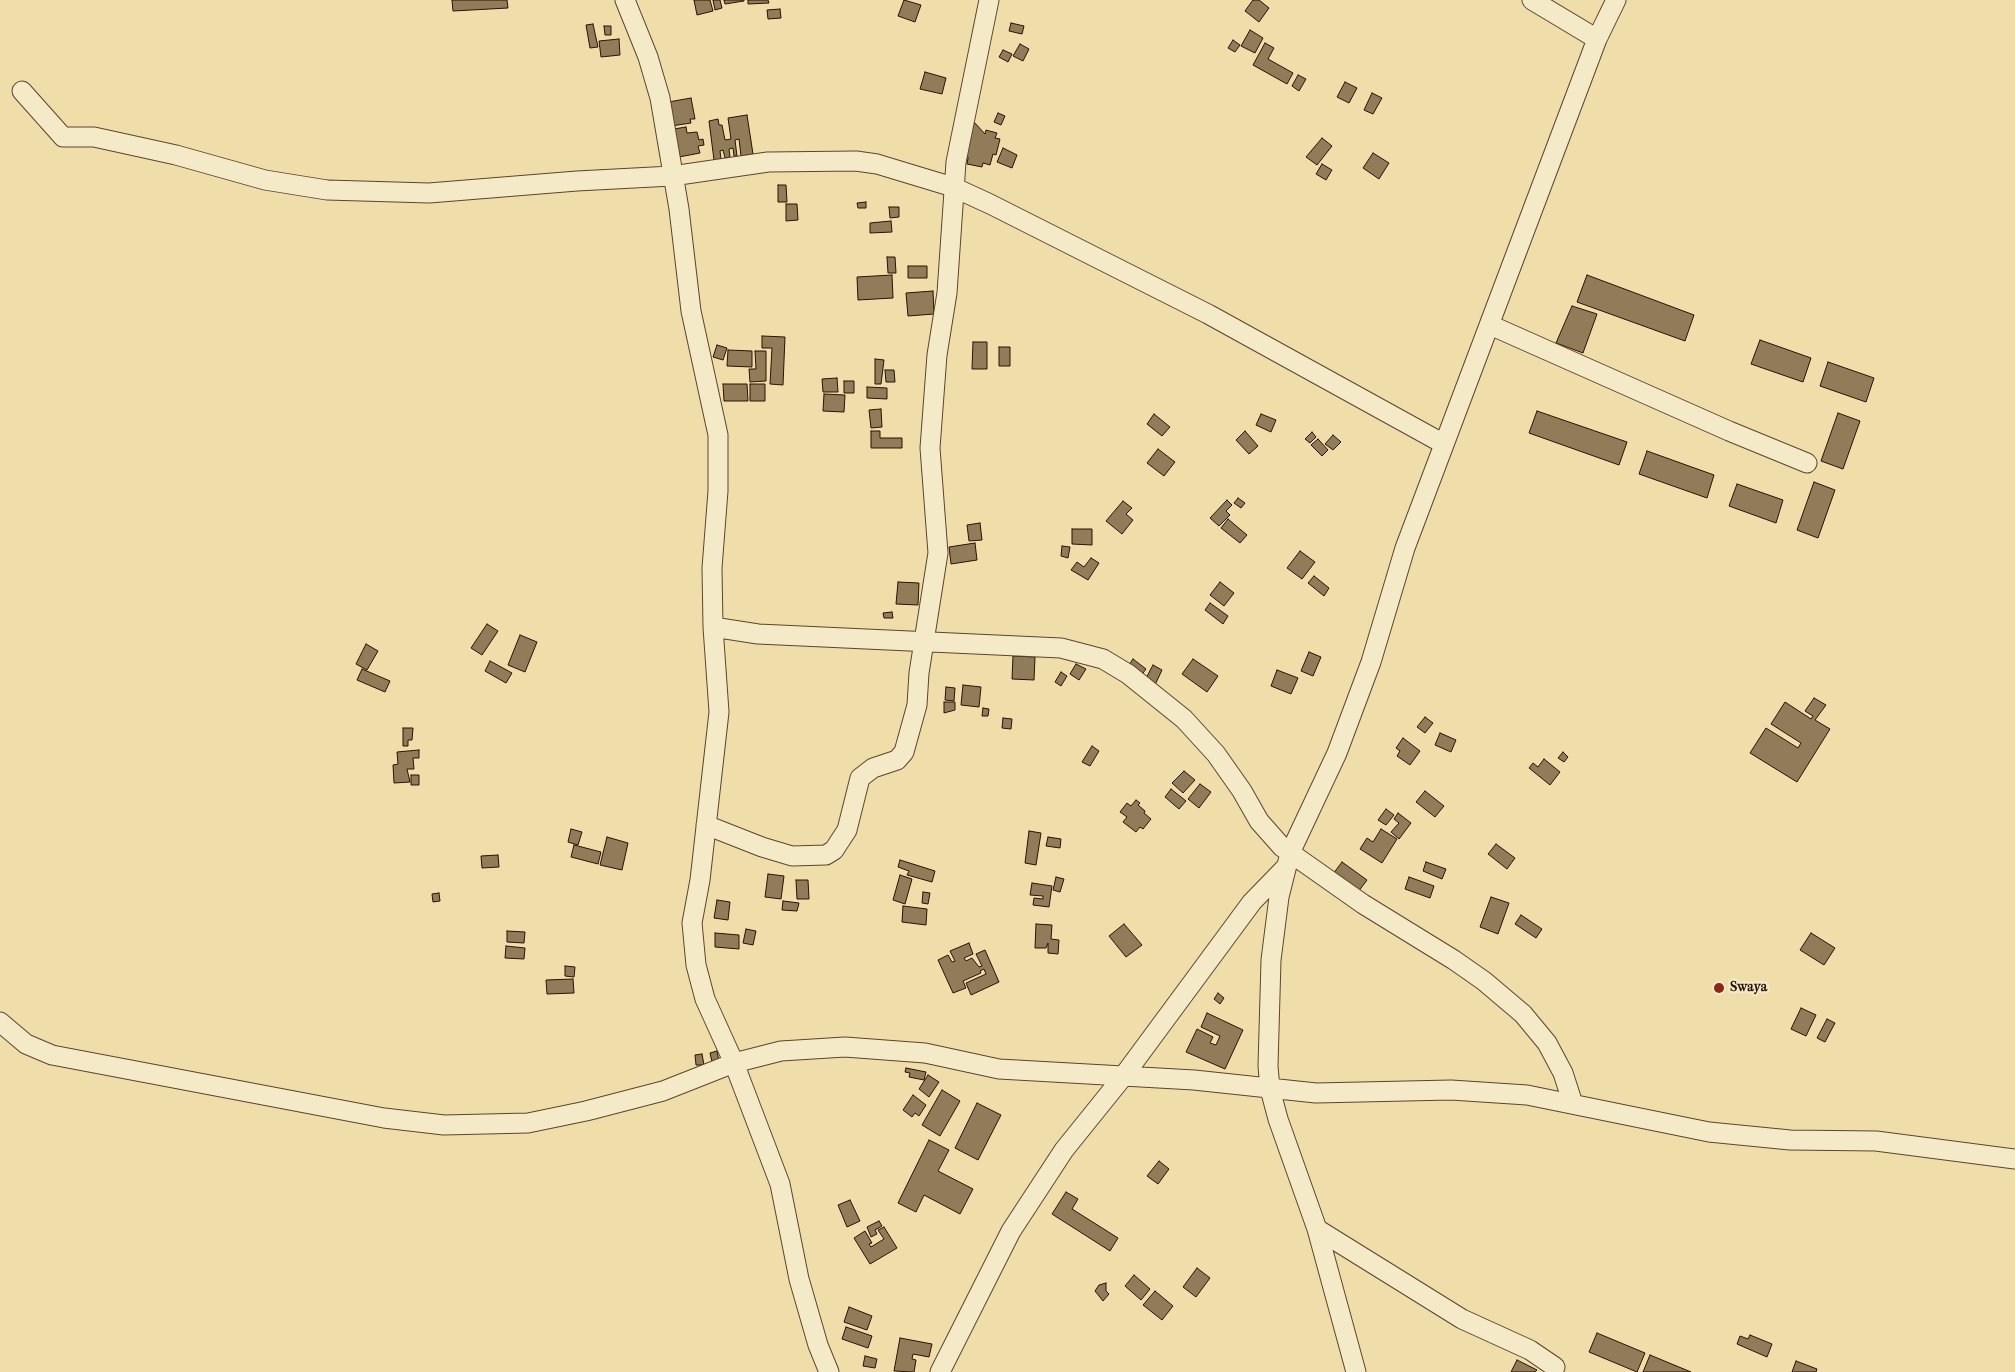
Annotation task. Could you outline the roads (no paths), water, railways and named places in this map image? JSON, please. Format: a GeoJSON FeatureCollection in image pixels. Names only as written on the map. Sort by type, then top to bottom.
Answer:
{"type":"FeatureCollection","features":[{"type":"Feature","properties":{"kind":"street"},"geometry":{"type":"LineString","coordinates":[[625,0],[645,48],[660,98],[672,176],[680,209],[691,311],[718,435],[718,491],[712,568],[713,627],[719,712],[700,880],[692,923],[696,965],[705,999],[734,1063],[780,1184],[799,1279],[818,1345],[829,1372]]}},
{"type":"Feature","properties":{"kind":"street"},"geometry":{"type":"LineString","coordinates":[[706,825],[762,847],[792,856],[826,855],[834,850],[847,830],[860,778],[872,768],[897,760],[904,752],[917,705],[919,673],[938,553],[935,501],[930,473],[930,439],[937,355],[947,293],[953,187],[961,131],[989,0]]}},
{"type":"Feature","properties":{"kind":"street"},"geometry":{"type":"LineString","coordinates":[[1532,0],[1597,39]]}},
{"type":"Feature","properties":{"kind":"street"},"geometry":{"type":"LineString","coordinates":[[1356,1372],[1317,1229],[1278,1118],[1270,1089],[1268,1066],[1271,960],[1279,897],[1288,860],[1344,735],[1372,662],[1405,548],[1444,444],[1597,39],[1616,0]]}},
{"type":"Feature","properties":{"kind":"street"},"geometry":{"type":"LineString","coordinates":[[22,91],[62,138],[94,137],[176,155],[265,180],[327,190],[429,193],[577,181],[672,176],[768,162],[856,160],[891,168],[953,187],[990,204],[1208,314],[1444,444]]}},
{"type":"Feature","properties":{"kind":"street"},"geometry":{"type":"LineString","coordinates":[[1490,325],[1729,431],[1807,463]]}},
{"type":"Feature","properties":{"kind":"street"},"geometry":{"type":"LineString","coordinates":[[713,627],[758,634],[1061,648],[1103,659],[1128,674],[1184,719],[1216,754],[1288,860],[1454,960],[1484,981],[1523,1014],[1547,1044],[1563,1073],[1572,1104]]}},
{"type":"Feature","properties":{"kind":"street"},"geometry":{"type":"LineString","coordinates":[[940,1372],[1011,1231],[1064,1150],[1122,1078],[1252,902],[1288,860]]}},
{"type":"Feature","properties":{"kind":"street"},"geometry":{"type":"LineString","coordinates":[[0,1022],[26,1044],[52,1055],[384,1118],[444,1125],[528,1123],[586,1111],[662,1091],[734,1063],[781,1051],[845,1047],[884,1048],[925,1053],[1000,1068],[1122,1078],[1194,1080],[1316,1093],[1450,1090],[1527,1095],[1709,1132],[1790,1140],[1886,1142],[2015,1158]]}},
{"type":"Feature","properties":{"kind":"street"},"geometry":{"type":"LineString","coordinates":[[1317,1229],[1462,1319],[1530,1350],[1556,1367]]}},
{"type":"Feature","properties":{"kind":"place","name":"Swaya"},"geometry":{"type":"Point","coordinates":[1719,988]}}]}
